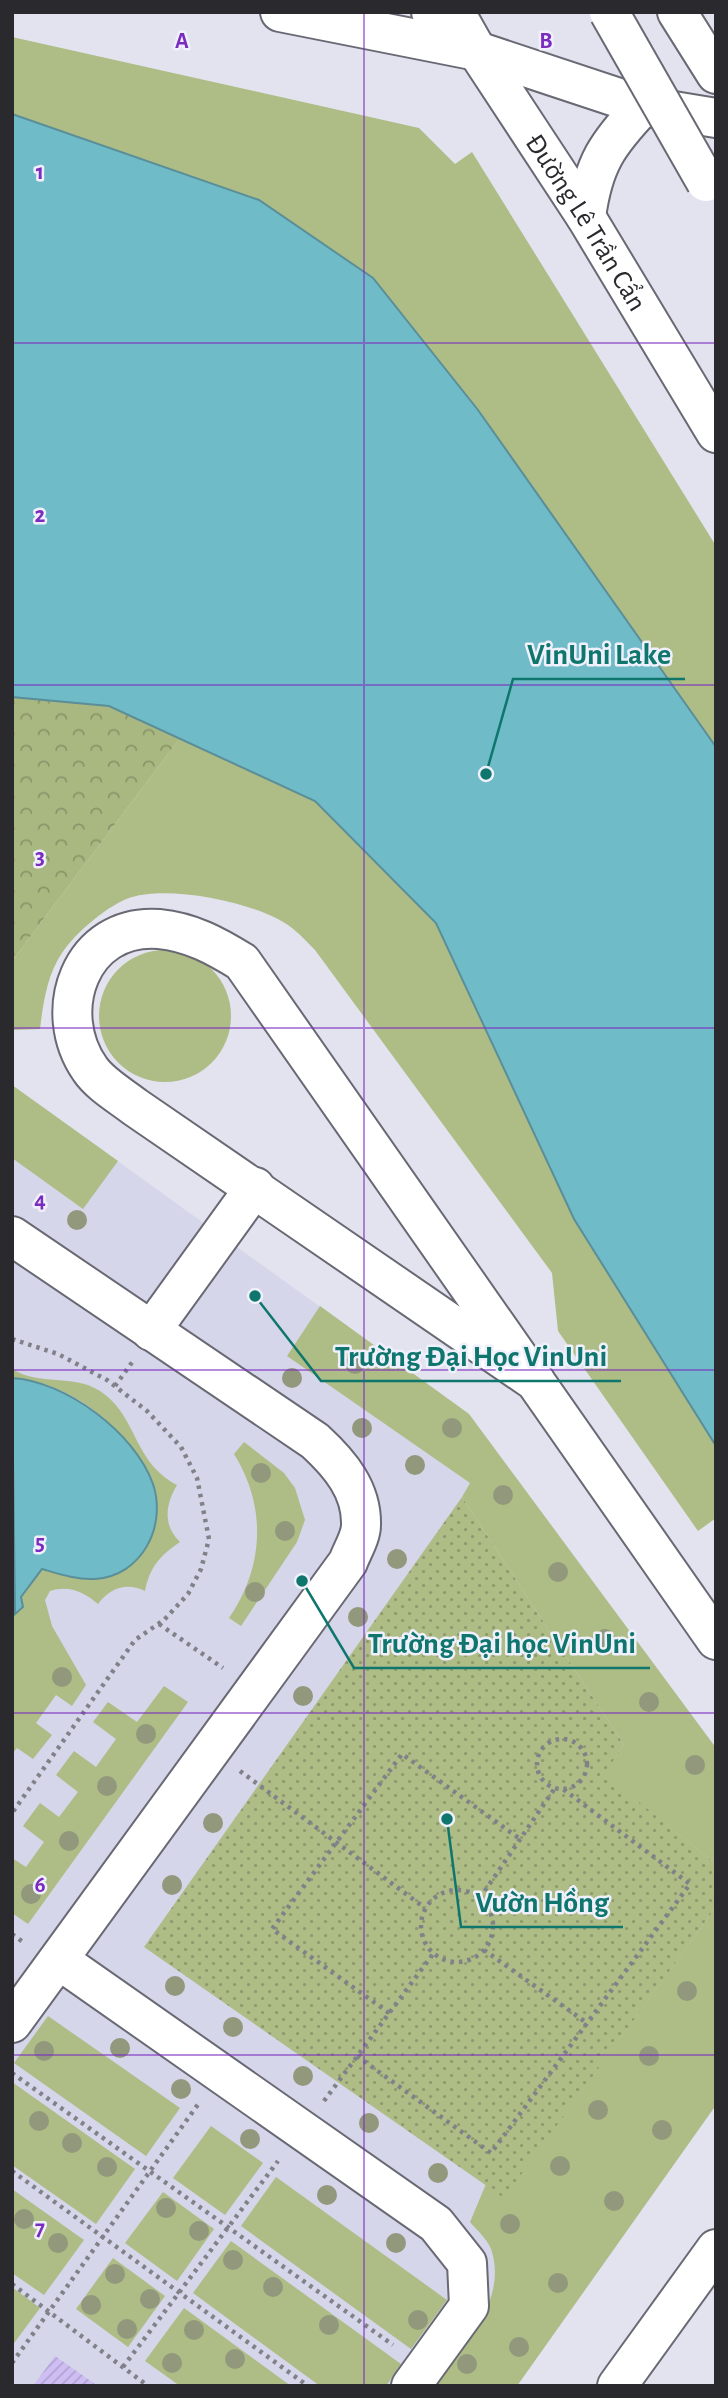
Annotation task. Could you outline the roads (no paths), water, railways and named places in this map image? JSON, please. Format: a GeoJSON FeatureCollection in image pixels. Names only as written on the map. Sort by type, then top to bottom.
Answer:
{"type":"FeatureCollection","features":[{"type":"Feature","properties":{"kind":"main road"},"geometry":{"type":"LineString","coordinates":[[281,12],[477,51],[643,106],[716,118]]}},
{"type":"Feature","properties":{"kind":"main road"},"geometry":{"type":"LineString","coordinates":[[431,12],[477,51]]}},
{"type":"Feature","properties":{"kind":"main road","name":"Đường Lê Trần Cẩn"},"geometry":{"type":"LineString","coordinates":[[455,12],[477,51],[586,217],[716,433]]}},
{"type":"Feature","properties":{"kind":"main road"},"geometry":{"type":"LineString","coordinates":[[609,12],[711,192]]}},
{"type":"Feature","properties":{"kind":"main road"},"geometry":{"type":"LineString","coordinates":[[677,12],[716,74]]}},
{"type":"Feature","properties":{"kind":"main road"},"geometry":{"type":"LineString","coordinates":[[586,217],[596,167],[622,128],[643,106]]}},
{"type":"Feature","properties":{"kind":"main road"},"geometry":{"type":"LineString","coordinates":[[537,1382],[135,1107],[91,1072],[75,1042],[70,1019],[83,966],[106,941],[157,929],[207,940],[242,962],[537,1382],[716,1640]]}},
{"type":"Feature","properties":{"kind":"main road"},"geometry":{"type":"LineString","coordinates":[[143,1344],[255,1187]]}},
{"type":"Feature","properties":{"kind":"main road"},"geometry":{"type":"LineString","coordinates":[[12,1236],[143,1344],[316,1441],[337,1461],[355,1489],[361,1527],[348,1562],[211,1750],[43,1952],[12,2024]]}},
{"type":"Feature","properties":{"kind":"main road"},"geometry":{"type":"LineString","coordinates":[[43,1952],[436,2224],[467,2263],[469,2305],[418,2377]]}},
{"type":"Feature","properties":{"kind":"main road"},"geometry":{"type":"LineString","coordinates":[[617,2386],[716,2249]]}},
{"type":"Feature","properties":{"kind":"water"},"geometry":{"type":"Polygon","coordinates":[[[12,114],[259,200],[373,278],[478,410],[716,747],[716,1446],[574,1219],[436,923],[315,801],[109,706],[12,697],[12,114]]]}},
{"type":"Feature","properties":{"kind":"water"},"geometry":{"type":"Polygon","coordinates":[[[12,1378],[33,1381],[76,1399],[115,1429],[144,1465],[153,1484],[156,1500],[153,1532],[147,1546],[138,1559],[126,1569],[112,1576],[88,1579],[42,1569],[21,1597],[23,1607],[15,1614],[12,1378]]]}},
{"type":"Feature","properties":{"kind":"place","name":"VinUni Lake"},"geometry":{"type":"Point","coordinates":[486,774]}},
{"type":"Feature","properties":{"kind":"place","name":"Trường Đại Học VinUni"},"geometry":{"type":"Point","coordinates":[255,1296]}},
{"type":"Feature","properties":{"kind":"place","name":"Trường Đại học VinUni"},"geometry":{"type":"Point","coordinates":[302,1581]}},
{"type":"Feature","properties":{"kind":"place","name":"Vườn Hồng"},"geometry":{"type":"Point","coordinates":[447,1819]}}]}
